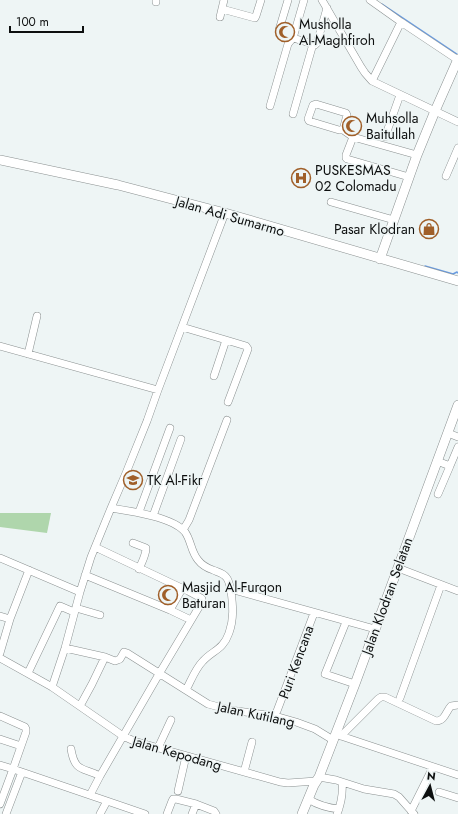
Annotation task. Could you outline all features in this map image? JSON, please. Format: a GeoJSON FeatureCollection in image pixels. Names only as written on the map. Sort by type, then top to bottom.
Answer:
{"type":"FeatureCollection","features":[{"type":"Feature","properties":{"kind":"main road"},"geometry":{"type":"LineString","coordinates":[[380,259],[415,155],[432,110],[456,59]]}},
{"type":"Feature","properties":{"kind":"main road","name":"Jalan Adi Sumarmo"},"geometry":{"type":"LineString","coordinates":[[0,160],[118,185],[225,213],[458,281]]}},
{"type":"Feature","properties":{"kind":"main road","name":"Jalan Klodran Selatan"},"geometry":{"type":"LineString","coordinates":[[302,814],[337,737],[375,629],[458,405]]}},
{"type":"Feature","properties":{"kind":"street"},"geometry":{"type":"LineString","coordinates":[[220,17],[224,0]]}},
{"type":"Feature","properties":{"kind":"street"},"geometry":{"type":"LineString","coordinates":[[222,9],[255,18],[261,0]]}},
{"type":"Feature","properties":{"kind":"street"},"geometry":{"type":"LineString","coordinates":[[279,30],[288,0]]}},
{"type":"Feature","properties":{"kind":"street"},"geometry":{"type":"LineString","coordinates":[[270,106],[304,0]]}},
{"type":"Feature","properties":{"kind":"street"},"geometry":{"type":"LineString","coordinates":[[322,0],[365,73],[372,80],[400,95],[457,120]]}},
{"type":"Feature","properties":{"kind":"street"},"geometry":{"type":"LineString","coordinates":[[370,0],[456,59]]}},
{"type":"Feature","properties":{"kind":"street"},"geometry":{"type":"LineString","coordinates":[[293,114],[312,47],[317,43],[327,8]]}},
{"type":"Feature","properties":{"kind":"street"},"geometry":{"type":"LineString","coordinates":[[372,80],[401,22]]}},
{"type":"Feature","properties":{"kind":"street"},"geometry":{"type":"LineString","coordinates":[[291,40],[312,47]]}},
{"type":"Feature","properties":{"kind":"street"},"geometry":{"type":"LineString","coordinates":[[386,136],[400,95]]}},
{"type":"Feature","properties":{"kind":"street"},"geometry":{"type":"LineString","coordinates":[[343,130],[347,115],[346,113],[316,104],[313,105],[308,119],[309,121],[341,131],[343,130],[353,137],[415,155]]}},
{"type":"Feature","properties":{"kind":"street"},"geometry":{"type":"LineString","coordinates":[[353,137],[346,157],[347,159],[406,181]]}},
{"type":"Feature","properties":{"kind":"street"},"geometry":{"type":"LineString","coordinates":[[446,176],[458,148]]}},
{"type":"Feature","properties":{"kind":"street"},"geometry":{"type":"LineString","coordinates":[[331,202],[394,220]]}},
{"type":"Feature","properties":{"kind":"street"},"geometry":{"type":"LineString","coordinates":[[52,687],[65,648],[85,575],[95,547],[147,421],[225,213]]}},
{"type":"Feature","properties":{"kind":"street"},"geometry":{"type":"LineString","coordinates":[[28,354],[37,316]]}},
{"type":"Feature","properties":{"kind":"street"},"geometry":{"type":"LineString","coordinates":[[182,327],[246,346],[248,349],[228,402]]}},
{"type":"Feature","properties":{"kind":"street"},"geometry":{"type":"LineString","coordinates":[[214,376],[226,340]]}},
{"type":"Feature","properties":{"kind":"street"},"geometry":{"type":"LineString","coordinates":[[0,346],[158,390]]}},
{"type":"Feature","properties":{"kind":"street"},"geometry":{"type":"LineString","coordinates":[[183,530],[189,520],[227,420]]}},
{"type":"Feature","properties":{"kind":"street"},"geometry":{"type":"LineString","coordinates":[[139,512],[170,428]]}},
{"type":"Feature","properties":{"kind":"street"},"geometry":{"type":"LineString","coordinates":[[448,433],[458,437]]}},
{"type":"Feature","properties":{"kind":"street"},"geometry":{"type":"LineString","coordinates":[[153,516],[180,439]]}},
{"type":"Feature","properties":{"kind":"street"},"geometry":{"type":"LineString","coordinates":[[163,446],[177,450]]}},
{"type":"Feature","properties":{"kind":"street"},"geometry":{"type":"LineString","coordinates":[[438,494],[458,447]]}},
{"type":"Feature","properties":{"kind":"street"},"geometry":{"type":"LineString","coordinates":[[437,461],[450,466]]}},
{"type":"Feature","properties":{"kind":"street"},"geometry":{"type":"LineString","coordinates":[[111,508],[139,512],[169,521],[186,532],[193,552],[198,560],[207,567],[222,574],[226,577],[229,583],[233,613],[227,639],[223,645],[199,666],[186,690]]}},
{"type":"Feature","properties":{"kind":"street"},"geometry":{"type":"LineString","coordinates":[[134,543],[146,548],[146,552],[139,569]]}},
{"type":"Feature","properties":{"kind":"street"},"geometry":{"type":"LineString","coordinates":[[90,795],[202,602],[201,598],[95,547]]}},
{"type":"Feature","properties":{"kind":"street"},"geometry":{"type":"LineString","coordinates":[[0,558],[80,592]]}},
{"type":"Feature","properties":{"kind":"street"},"geometry":{"type":"LineString","coordinates":[[398,568],[458,591]]}},
{"type":"Feature","properties":{"kind":"street"},"geometry":{"type":"LineString","coordinates":[[0,653],[10,619],[29,570]]}},
{"type":"Feature","properties":{"kind":"street"},"geometry":{"type":"LineString","coordinates":[[85,575],[191,620]]}},
{"type":"Feature","properties":{"kind":"street"},"geometry":{"type":"LineString","coordinates":[[400,698],[441,585]]}},
{"type":"Feature","properties":{"kind":"street"},"geometry":{"type":"LineString","coordinates":[[170,610],[182,589]]}},
{"type":"Feature","properties":{"kind":"street"},"geometry":{"type":"LineString","coordinates":[[230,589],[375,629]]}},
{"type":"Feature","properties":{"kind":"street"},"geometry":{"type":"LineString","coordinates":[[28,674],[60,606],[100,615]]}},
{"type":"Feature","properties":{"kind":"street","name":"Puri Kencana"},"geometry":{"type":"LineString","coordinates":[[277,711],[314,613]]}},
{"type":"Feature","properties":{"kind":"street"},"geometry":{"type":"LineString","coordinates":[[0,616],[10,619]]}},
{"type":"Feature","properties":{"kind":"street"},"geometry":{"type":"LineString","coordinates":[[346,622],[325,674],[355,684]]}},
{"type":"Feature","properties":{"kind":"street"},"geometry":{"type":"LineString","coordinates":[[65,648],[105,657],[80,706]]}},
{"type":"Feature","properties":{"kind":"street","name":"Jalan Kutilang"},"geometry":{"type":"LineString","coordinates":[[105,657],[118,660],[125,652],[208,704],[230,710],[275,716],[458,775]]}},
{"type":"Feature","properties":{"kind":"street","name":"Jalan Kepodang"},"geometry":{"type":"LineString","coordinates":[[0,658],[52,687],[123,736],[134,741],[273,780],[314,786]]}},
{"type":"Feature","properties":{"kind":"street"},"geometry":{"type":"LineString","coordinates":[[337,737],[381,697],[385,697],[436,721],[443,719],[451,706],[458,705]]}},
{"type":"Feature","properties":{"kind":"street"},"geometry":{"type":"LineString","coordinates":[[0,716],[25,727],[26,729],[13,769],[2,793],[0,804]]}},
{"type":"Feature","properties":{"kind":"street"},"geometry":{"type":"LineString","coordinates":[[158,748],[171,720]]}},
{"type":"Feature","properties":{"kind":"street"},"geometry":{"type":"LineString","coordinates":[[0,739],[21,746]]}},
{"type":"Feature","properties":{"kind":"street"},"geometry":{"type":"LineString","coordinates":[[244,772],[252,742]]}},
{"type":"Feature","properties":{"kind":"street"},"geometry":{"type":"LineString","coordinates":[[71,749],[73,760],[78,766],[99,778]]}},
{"type":"Feature","properties":{"kind":"street"},"geometry":{"type":"LineString","coordinates":[[178,791],[186,756]]}},
{"type":"Feature","properties":{"kind":"street"},"geometry":{"type":"LineString","coordinates":[[0,765],[145,814]]}},
{"type":"Feature","properties":{"kind":"street"},"geometry":{"type":"LineString","coordinates":[[342,786],[338,811],[315,804],[314,786],[336,780],[342,786],[394,794],[399,797],[413,813],[433,767]]}},
{"type":"Feature","properties":{"kind":"street"},"geometry":{"type":"LineString","coordinates":[[6,814],[22,772]]}},
{"type":"Feature","properties":{"kind":"street"},"geometry":{"type":"LineString","coordinates":[[439,792],[458,798]]}},
{"type":"Feature","properties":{"kind":"street"},"geometry":{"type":"LineString","coordinates":[[167,814],[173,800],[196,804],[213,810],[216,814]]}},
{"type":"Feature","properties":{"kind":"street"},"geometry":{"type":"LineString","coordinates":[[103,813],[107,801]]}},
{"type":"Feature","properties":{"kind":"street"},"geometry":{"type":"LineString","coordinates":[[192,814],[196,804]]}},
{"type":"Feature","properties":{"kind":"green space"},"geometry":{"type":"Polygon","coordinates":[[[0,513],[51,513],[47,533],[0,527],[0,513]]]}},
{"type":"Feature","properties":{"kind":"waterway"},"geometry":{"type":"LineString","coordinates":[[382,4],[458,55]]}},
{"type":"Feature","properties":{"kind":"waterway"},"geometry":{"type":"LineString","coordinates":[[425,266],[453,274],[458,273]]}},
{"type":"Feature","properties":{"kind":"place","name":"Musholla Al-Maghfiroh"},"geometry":{"type":"Point","coordinates":[285,32]}},
{"type":"Feature","properties":{"kind":"place","name":"Muhsolla Baitullah"},"geometry":{"type":"Point","coordinates":[352,126]}},
{"type":"Feature","properties":{"kind":"place","name":"PUSKESMAS 02 Colomadu"},"geometry":{"type":"Point","coordinates":[301,178]}},
{"type":"Feature","properties":{"kind":"place","name":"Pasar Klodran"},"geometry":{"type":"Point","coordinates":[429,229]}},
{"type":"Feature","properties":{"kind":"place","name":"TK Al-Fikr"},"geometry":{"type":"Point","coordinates":[133,480]}},
{"type":"Feature","properties":{"kind":"place","name":"Masjid Al-Furqon Baturan"},"geometry":{"type":"Point","coordinates":[168,595]}}]}
